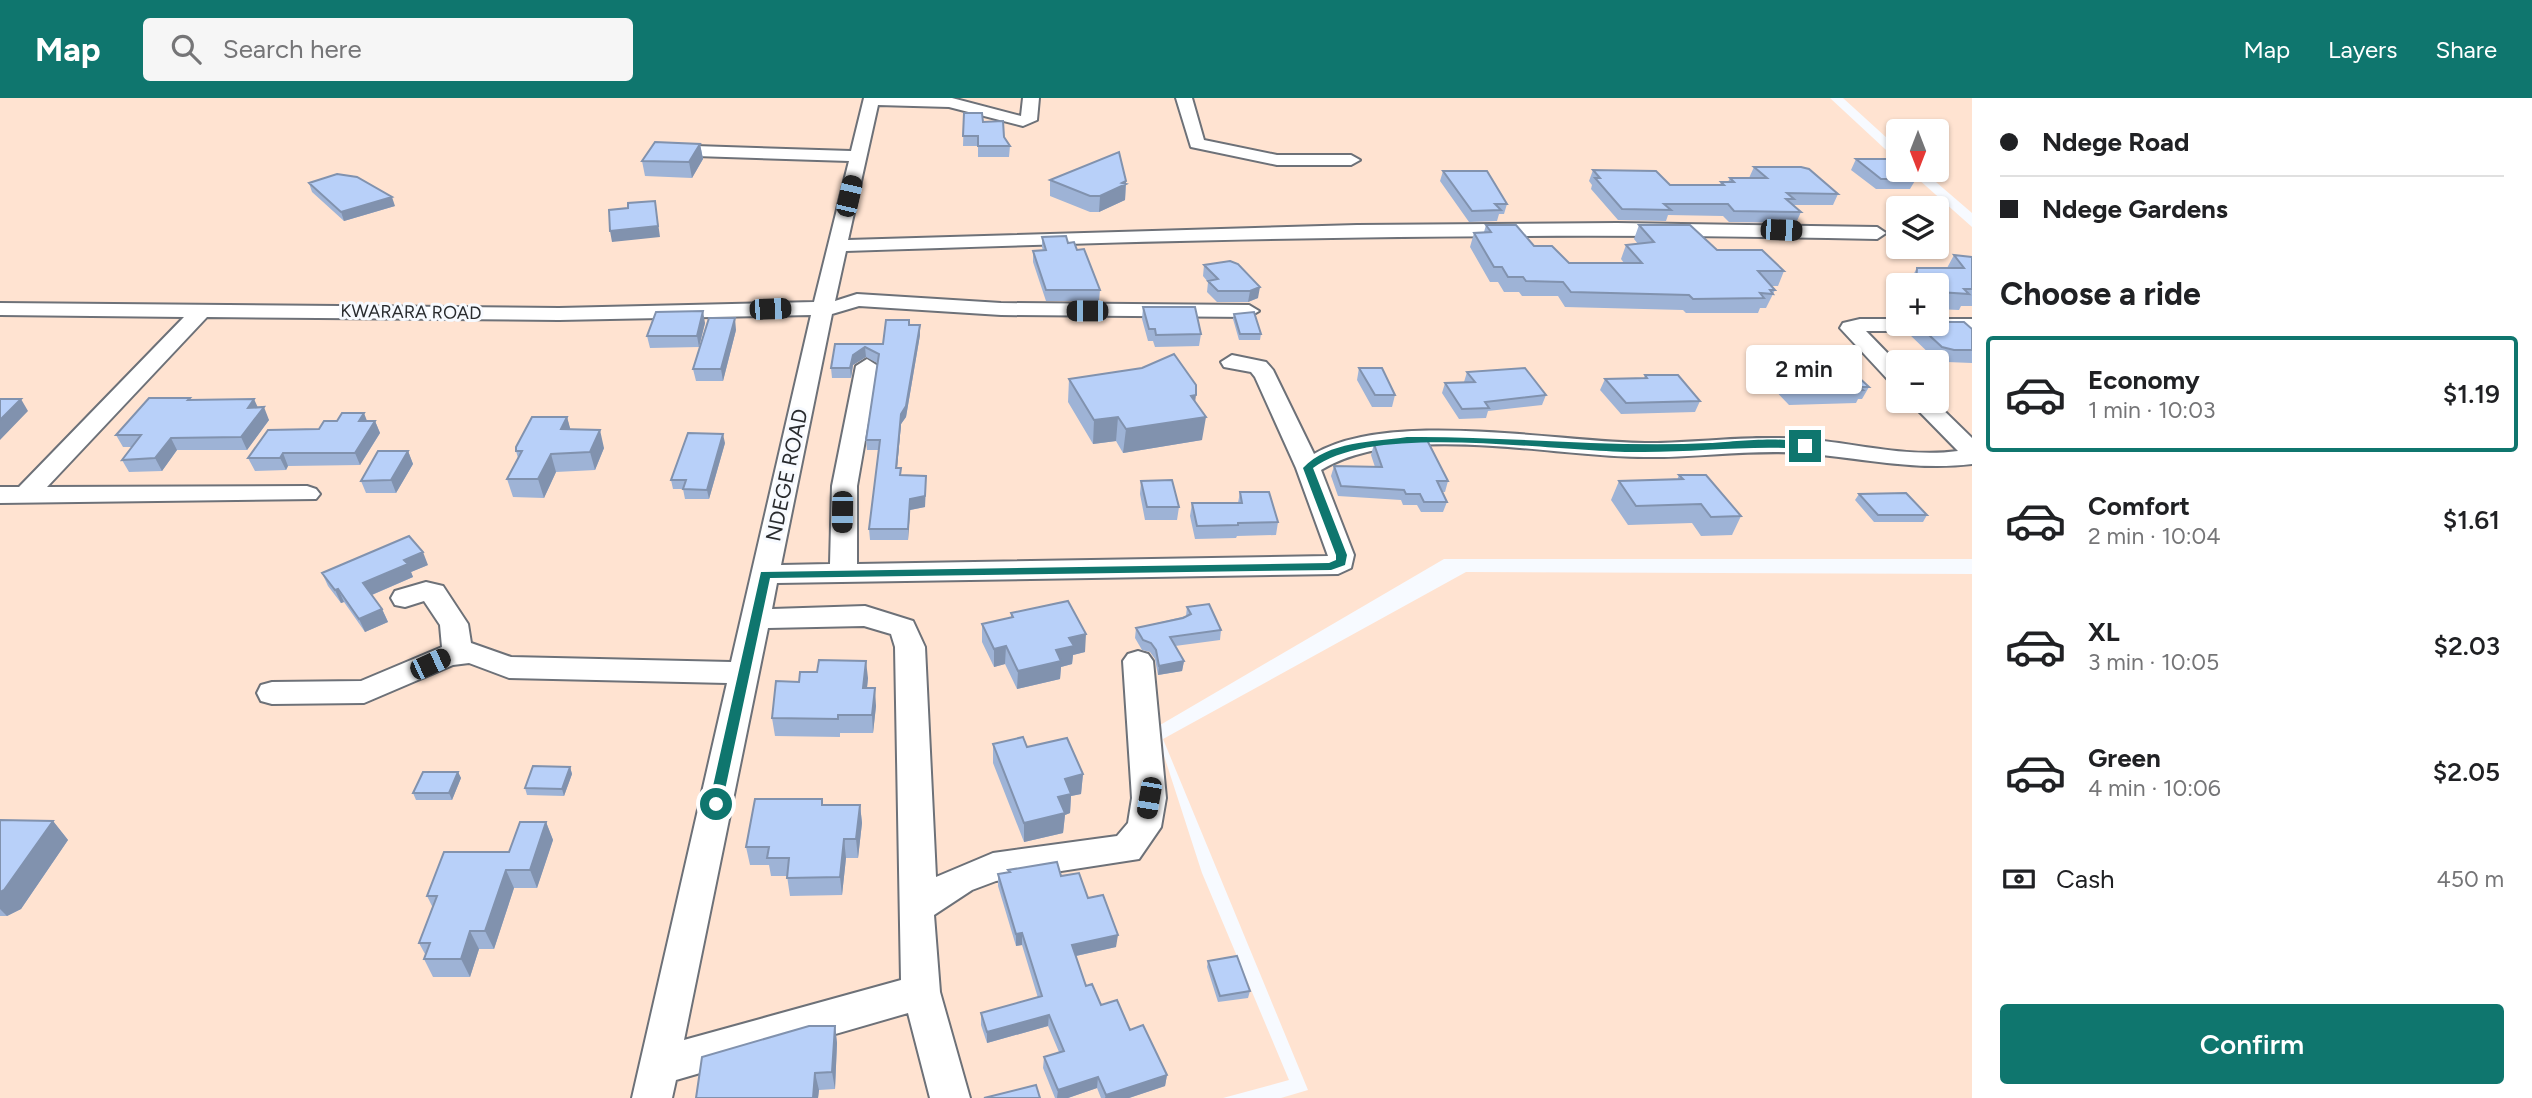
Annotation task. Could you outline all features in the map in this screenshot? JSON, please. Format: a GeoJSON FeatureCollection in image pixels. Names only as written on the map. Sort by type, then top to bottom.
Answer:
{"type":"FeatureCollection","features":[{"type":"Feature","properties":{"kind":"street"},"geometry":{"type":"LineString","coordinates":[[871,99],[949,102],[1023,121],[1029,120],[1031,98]]}},
{"type":"Feature","properties":{"kind":"street"},"geometry":{"type":"LineString","coordinates":[[1184,98],[1198,143],[1277,160],[1352,160]]}},
{"type":"Feature","properties":{"kind":"street","name":"NDEGE ROAD"},"geometry":{"type":"LineString","coordinates":[[655,1082],[823,307],[871,99]]}},
{"type":"Feature","properties":{"kind":"street"},"geometry":{"type":"LineString","coordinates":[[658,150],[858,156]]}},
{"type":"Feature","properties":{"kind":"street"},"geometry":{"type":"LineString","coordinates":[[837,246],[1172,234],[1549,228],[1877,233]]}},
{"type":"Feature","properties":{"kind":"street","name":"KWARARA ROAD"},"geometry":{"type":"LineString","coordinates":[[0,309],[559,314],[836,308],[857,300],[1013,310],[1249,311]]}},
{"type":"Feature","properties":{"kind":"street"},"geometry":{"type":"LineString","coordinates":[[26,495],[201,310]]}},
{"type":"Feature","properties":{"kind":"street"},"geometry":{"type":"LineString","coordinates":[[1886,364],[1851,328],[1860,325],[1972,325]]}},
{"type":"Feature","properties":{"kind":"street"},"geometry":{"type":"LineString","coordinates":[[765,574],[1338,565],[1341,555],[1308,468],[1265,375],[1258,367],[1233,362]]}},
{"type":"Feature","properties":{"kind":"street"},"geometry":{"type":"LineString","coordinates":[[844,572],[842,512],[846,473],[865,391],[867,366]]}},
{"type":"Feature","properties":{"kind":"street"},"geometry":{"type":"LineString","coordinates":[[1308,468],[1321,457],[1341,449],[1407,440],[1642,450],[1768,444],[1942,460],[1972,457],[1972,453],[1933,413]]}},
{"type":"Feature","properties":{"kind":"street"},"geometry":{"type":"LineString","coordinates":[[0,495],[307,494]]}},
{"type":"Feature","properties":{"kind":"street"},"geometry":{"type":"LineString","coordinates":[[405,598],[426,591],[433,593],[454,624],[458,654]]}},
{"type":"Feature","properties":{"kind":"street"},"geometry":{"type":"LineString","coordinates":[[755,619],[865,616],[903,628],[910,647],[913,788],[919,865],[916,908],[920,992],[950,1098]]}},
{"type":"Feature","properties":{"kind":"street"},"geometry":{"type":"LineString","coordinates":[[272,693],[364,692],[449,655],[471,653],[509,667],[744,673]]}},
{"type":"Feature","properties":{"kind":"street"},"geometry":{"type":"LineString","coordinates":[[916,908],[960,880],[993,867],[1127,849],[1144,827],[1149,798],[1138,661]]}},
{"type":"Feature","properties":{"kind":"street"},"geometry":{"type":"LineString","coordinates":[[655,1082],[920,992]]}},
{"type":"Feature","properties":{"kind":"shaded area"},"geometry":{"type":"Polygon","coordinates":[[[0,98],[1830,98],[1886,150],[1886,182],[1921,182],[1937,196],[1886,196],[1886,259],[1949,259],[1949,207],[1972,227],[1972,559],[1444,559],[1155,728],[1202,873],[1289,1080],[1223,1098],[0,1098],[0,98]]]}},
{"type":"Feature","properties":{"kind":"shaded area"},"geometry":{"type":"Polygon","coordinates":[[[1843,98],[1972,98],[1972,213],[1936,182],[1950,182],[1950,119],[1886,119],[1886,137],[1843,98]]]}},
{"type":"Feature","properties":{"kind":"shaded area"},"geometry":{"type":"Polygon","coordinates":[[[1466,572],[1972,574],[1972,1098],[1281,1098],[1308,1090],[1163,739],[1466,572]]]}},
{"type":"Feature","properties":{"kind":"building"},"geometry":{"type":"Polygon","coordinates":[[[964,113],[982,113],[983,122],[1003,121],[1004,137],[1010,146],[978,146],[978,136],[963,136],[964,113]]]}},
{"type":"Feature","properties":{"kind":"building"},"geometry":{"type":"Polygon","coordinates":[[[655,142],[700,144],[689,162],[642,161],[655,142]]]}},
{"type":"Feature","properties":{"kind":"building"},"geometry":{"type":"Polygon","coordinates":[[[1119,152],[1126,181],[1122,183],[1126,184],[1100,196],[1090,196],[1050,180],[1119,152]]]}},
{"type":"Feature","properties":{"kind":"building"},"geometry":{"type":"Polygon","coordinates":[[[1856,159],[1886,159],[1886,179],[1881,179],[1856,159]]]}},
{"type":"Feature","properties":{"kind":"building"},"geometry":{"type":"Polygon","coordinates":[[[1754,167],[1809,169],[1838,194],[1787,193],[1794,199],[1786,199],[1801,212],[1734,211],[1728,204],[1664,204],[1671,210],[1622,209],[1595,178],[1600,178],[1593,170],[1656,171],[1670,185],[1724,185],[1721,182],[1734,182],[1730,178],[1767,178],[1754,167]]]}},
{"type":"Feature","properties":{"kind":"building"},"geometry":{"type":"Polygon","coordinates":[[[1443,171],[1487,171],[1507,204],[1495,204],[1501,210],[1472,211],[1443,171]]]}},
{"type":"Feature","properties":{"kind":"building"},"geometry":{"type":"Polygon","coordinates":[[[337,174],[357,177],[392,197],[341,212],[309,183],[337,174]]]}},
{"type":"Feature","properties":{"kind":"building"},"geometry":{"type":"Polygon","coordinates":[[[655,201],[658,226],[610,231],[609,210],[628,208],[628,203],[655,201]]]}},
{"type":"Feature","properties":{"kind":"building"},"geometry":{"type":"Polygon","coordinates":[[[1486,225],[1516,225],[1534,246],[1552,246],[1569,263],[1642,263],[1626,245],[1654,242],[1639,225],[1690,225],[1717,250],[1762,250],[1784,271],[1758,271],[1775,290],[1770,290],[1773,294],[1760,293],[1764,298],[1693,299],[1689,295],[1571,292],[1563,282],[1526,281],[1523,277],[1508,277],[1502,267],[1494,267],[1474,233],[1491,232],[1486,225]]]}},
{"type":"Feature","properties":{"kind":"building"},"geometry":{"type":"Polygon","coordinates":[[[1066,236],[1068,243],[1074,242],[1077,250],[1084,249],[1100,290],[1046,290],[1033,251],[1046,250],[1042,237],[1066,236]]]}},
{"type":"Feature","properties":{"kind":"building"},"geometry":{"type":"Polygon","coordinates":[[[1954,255],[1972,257],[1972,289],[1964,289],[1969,294],[1949,293],[1949,273],[1917,273],[1917,268],[1964,268],[1954,255]]]}},
{"type":"Feature","properties":{"kind":"building"},"geometry":{"type":"Polygon","coordinates":[[[1230,261],[1238,264],[1260,287],[1250,291],[1218,291],[1208,281],[1218,279],[1204,265],[1230,261]]]}},
{"type":"Feature","properties":{"kind":"building"},"geometry":{"type":"Polygon","coordinates":[[[1143,307],[1195,307],[1201,334],[1156,335],[1155,329],[1149,329],[1143,307]]]}},
{"type":"Feature","properties":{"kind":"building"},"geometry":{"type":"Polygon","coordinates":[[[703,311],[697,336],[647,336],[656,312],[703,311]]]}},
{"type":"Feature","properties":{"kind":"building"},"geometry":{"type":"Polygon","coordinates":[[[1254,312],[1261,334],[1240,334],[1234,314],[1254,312]]]}},
{"type":"Feature","properties":{"kind":"building"},"geometry":{"type":"Polygon","coordinates":[[[709,318],[735,318],[721,369],[693,369],[709,318]]]}},
{"type":"Feature","properties":{"kind":"building"},"geometry":{"type":"Polygon","coordinates":[[[886,320],[909,320],[909,325],[920,325],[906,406],[901,414],[896,468],[901,468],[900,475],[926,476],[925,496],[910,499],[908,529],[869,529],[880,440],[866,440],[879,354],[865,347],[853,355],[850,368],[831,368],[835,344],[883,344],[886,320]]]}},
{"type":"Feature","properties":{"kind":"building"},"geometry":{"type":"Polygon","coordinates":[[[1949,322],[1964,322],[1972,329],[1972,350],[1942,347],[1930,336],[1949,336],[1949,322]]]}},
{"type":"Feature","properties":{"kind":"building"},"geometry":{"type":"Polygon","coordinates":[[[1174,354],[1196,385],[1196,395],[1191,396],[1206,417],[1126,429],[1118,417],[1094,420],[1069,379],[1142,368],[1174,354]]]}},
{"type":"Feature","properties":{"kind":"building"},"geometry":{"type":"Polygon","coordinates":[[[1840,360],[1869,387],[1859,387],[1863,390],[1795,393],[1775,372],[1817,371],[1807,361],[1840,360]]]}},
{"type":"Feature","properties":{"kind":"building"},"geometry":{"type":"Polygon","coordinates":[[[1359,368],[1382,368],[1395,395],[1375,395],[1359,368]]]}},
{"type":"Feature","properties":{"kind":"building"},"geometry":{"type":"Polygon","coordinates":[[[1525,368],[1546,395],[1485,402],[1489,408],[1462,409],[1445,383],[1475,382],[1467,372],[1525,368]]]}},
{"type":"Feature","properties":{"kind":"building"},"geometry":{"type":"Polygon","coordinates":[[[1645,375],[1678,375],[1700,401],[1626,403],[1605,379],[1647,378],[1645,375]]]}},
{"type":"Feature","properties":{"kind":"building"},"geometry":{"type":"Polygon","coordinates":[[[149,398],[254,399],[248,408],[264,407],[241,437],[171,438],[155,458],[122,460],[141,435],[116,435],[149,398]]]}},
{"type":"Feature","properties":{"kind":"building"},"geometry":{"type":"Polygon","coordinates":[[[0,399],[21,399],[0,420],[0,399]]]}},
{"type":"Feature","properties":{"kind":"building"},"geometry":{"type":"Polygon","coordinates":[[[342,413],[364,413],[359,421],[375,421],[355,453],[283,453],[280,458],[248,458],[268,430],[319,429],[324,421],[337,421],[342,413]]]}},
{"type":"Feature","properties":{"kind":"building"},"geometry":{"type":"Polygon","coordinates":[[[532,417],[567,417],[561,429],[600,430],[590,452],[551,454],[538,479],[507,479],[522,451],[516,451],[516,447],[532,417]]]}},
{"type":"Feature","properties":{"kind":"building"},"geometry":{"type":"Polygon","coordinates":[[[688,433],[723,434],[707,490],[683,489],[686,480],[671,480],[688,433]]]}},
{"type":"Feature","properties":{"kind":"building"},"geometry":{"type":"Polygon","coordinates":[[[1426,438],[1448,481],[1437,481],[1447,502],[1424,502],[1420,494],[1406,494],[1404,490],[1341,486],[1334,466],[1382,467],[1374,444],[1426,438]]]}},
{"type":"Feature","properties":{"kind":"building"},"geometry":{"type":"Polygon","coordinates":[[[378,451],[408,451],[391,480],[361,481],[378,451]]]}},
{"type":"Feature","properties":{"kind":"building"},"geometry":{"type":"Polygon","coordinates":[[[1679,475],[1706,475],[1741,516],[1711,517],[1701,504],[1636,506],[1619,481],[1683,479],[1679,475]]]}},
{"type":"Feature","properties":{"kind":"building"},"geometry":{"type":"Polygon","coordinates":[[[1172,480],[1179,507],[1147,507],[1141,481],[1172,480]]]}},
{"type":"Feature","properties":{"kind":"building"},"geometry":{"type":"Polygon","coordinates":[[[1240,492],[1269,492],[1278,522],[1197,526],[1192,503],[1242,503],[1240,492]]]}},
{"type":"Feature","properties":{"kind":"building"},"geometry":{"type":"Polygon","coordinates":[[[1906,493],[1927,515],[1878,515],[1859,494],[1906,493]]]}},
{"type":"Feature","properties":{"kind":"building"},"geometry":{"type":"Polygon","coordinates":[[[409,536],[423,552],[404,560],[408,564],[363,583],[382,609],[359,619],[338,589],[335,590],[322,573],[409,536]]]}},
{"type":"Feature","properties":{"kind":"building"},"geometry":{"type":"Polygon","coordinates":[[[1068,601],[1086,634],[1069,638],[1074,646],[1056,650],[1061,661],[1018,671],[1006,646],[994,649],[982,624],[1013,617],[1011,613],[1068,601]]]}},
{"type":"Feature","properties":{"kind":"building"},"geometry":{"type":"Polygon","coordinates":[[[1209,604],[1221,630],[1170,637],[1184,661],[1159,666],[1156,650],[1151,643],[1143,640],[1136,628],[1183,618],[1191,614],[1187,607],[1209,604]]]}},
{"type":"Feature","properties":{"kind":"building"},"geometry":{"type":"Polygon","coordinates":[[[819,660],[866,661],[863,688],[875,688],[872,715],[838,715],[838,719],[772,718],[776,681],[799,682],[800,672],[817,672],[819,660]]]}},
{"type":"Feature","properties":{"kind":"building"},"geometry":{"type":"Polygon","coordinates":[[[1023,737],[1027,747],[1067,738],[1083,774],[1065,779],[1071,794],[1058,797],[1065,813],[1024,823],[993,744],[1023,737]]]}},
{"type":"Feature","properties":{"kind":"building"},"geometry":{"type":"Polygon","coordinates":[[[533,766],[570,767],[562,789],[525,788],[533,766]]]}},
{"type":"Feature","properties":{"kind":"building"},"geometry":{"type":"Polygon","coordinates":[[[423,772],[458,772],[449,793],[413,793],[423,772]]]}},
{"type":"Feature","properties":{"kind":"building"},"geometry":{"type":"Polygon","coordinates":[[[755,799],[822,799],[822,805],[860,805],[856,839],[844,839],[840,877],[787,878],[789,858],[767,858],[769,847],[746,847],[755,799]]]}},
{"type":"Feature","properties":{"kind":"building"},"geometry":{"type":"Polygon","coordinates":[[[0,820],[53,821],[0,892],[0,820]]]}},
{"type":"Feature","properties":{"kind":"building"},"geometry":{"type":"Polygon","coordinates":[[[520,822],[546,822],[530,870],[506,870],[485,931],[470,931],[461,959],[424,959],[430,943],[419,943],[437,896],[427,896],[444,852],[509,852],[520,822]]]}},
{"type":"Feature","properties":{"kind":"building"},"geometry":{"type":"Polygon","coordinates":[[[1057,862],[1061,876],[1079,873],[1088,898],[1103,895],[1118,935],[1072,945],[1086,986],[1092,984],[1101,1005],[1117,1000],[1130,1030],[1143,1025],[1167,1075],[1106,1095],[1098,1077],[1058,1090],[1044,1057],[1064,1051],[1049,1015],[987,1032],[981,1013],[1042,996],[1022,933],[1016,934],[998,874],[1057,862]]]}},
{"type":"Feature","properties":{"kind":"building"},"geometry":{"type":"Polygon","coordinates":[[[1237,956],[1250,991],[1220,996],[1208,961],[1237,956]]]}},
{"type":"Feature","properties":{"kind":"building"},"geometry":{"type":"Polygon","coordinates":[[[809,1026],[835,1026],[832,1072],[815,1073],[813,1098],[696,1098],[702,1057],[809,1026]]]}},
{"type":"Feature","properties":{"kind":"building"},"geometry":{"type":"Polygon","coordinates":[[[1036,1085],[1040,1098],[984,1098],[1036,1085]]]}},
{"type":"Feature","properties":{"kind":"route"},"geometry":{"type":"LineString","coordinates":[[716,804],[765,574],[1331,566],[1341,562],[1341,555],[1308,468],[1321,457],[1341,449],[1407,440],[1642,450],[1768,444],[1805,446]]}}]}
